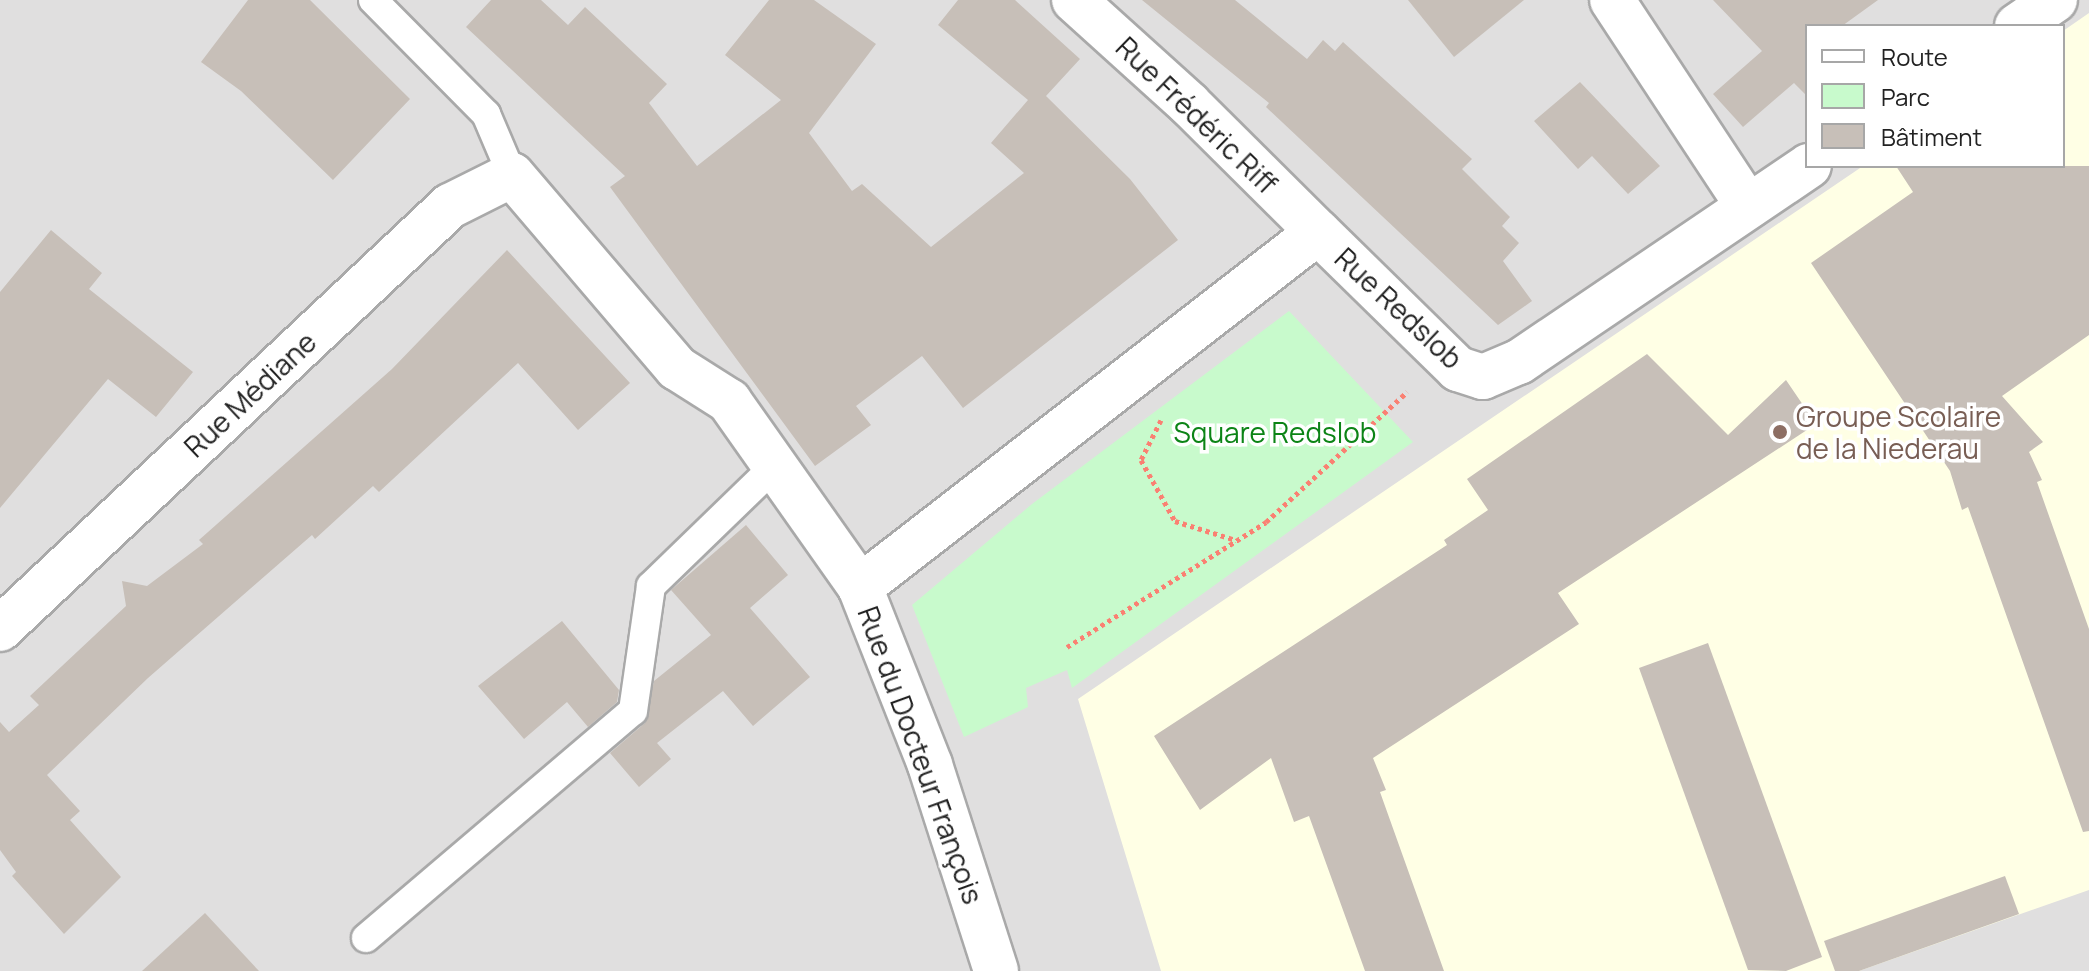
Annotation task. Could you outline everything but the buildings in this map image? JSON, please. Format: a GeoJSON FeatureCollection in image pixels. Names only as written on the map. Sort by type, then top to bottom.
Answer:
{"type":"FeatureCollection","features":[{"type":"Feature","properties":{"kind":"street","name":"Rue Frédéric Riff"},"geometry":{"type":"LineString","coordinates":[[1074,0],[1189,104],[1318,232]]}},
{"type":"Feature","properties":{"kind":"street"},"geometry":{"type":"LineString","coordinates":[[1612,0],[1748,206]]}},
{"type":"Feature","properties":{"kind":"street"},"geometry":{"type":"LineString","coordinates":[[2020,24],[2055,0]]}},
{"type":"Feature","properties":{"kind":"street","name":"Rue Redslob"},"geometry":{"type":"LineString","coordinates":[[860,587],[1318,232],[1458,369],[1483,377],[1519,362],[1806,168]]}},
{"type":"Feature","properties":{"kind":"street","name":"Rue du Docteur François"},"geometry":{"type":"LineString","coordinates":[[512,175],[677,368],[729,401],[860,587],[930,765],[996,971]]}},
{"type":"Feature","properties":{"kind":"street","name":"Rue Médiane"},"geometry":{"type":"LineString","coordinates":[[0,629],[450,206],[512,175]]}},
{"type":"Feature","properties":{"kind":"lane","name":"Rue du Docteur François"},"geometry":{"type":"LineString","coordinates":[[373,0],[486,114],[512,175]]}},
{"type":"Feature","properties":{"kind":"lane"},"geometry":{"type":"LineString","coordinates":[[366,938],[633,711],[651,586],[775,466]]}},
{"type":"Feature","properties":{"kind":"path"},"geometry":{"type":"LineString","coordinates":[[1159,355],[1177,383],[1141,460],[1175,521],[1237,540]]}},
{"type":"Feature","properties":{"kind":"path"},"geometry":{"type":"LineString","coordinates":[[1067,647],[1266,522],[1445,356]]}},
{"type":"Feature","properties":{"kind":"shaded area"},"geometry":{"type":"Polygon","coordinates":[[[0,0],[2089,0],[2089,971],[0,971],[0,0]]]}},
{"type":"Feature","properties":{"kind":"shaded area","name":"Groupe Scolaire de la Niederau"},"geometry":{"type":"Polygon","coordinates":[[[2089,13],[2089,890],[1859,971],[1161,971],[1078,699],[1860,168],[2065,168],[2065,30],[2089,13]]]}},
{"type":"Feature","properties":{"kind":"green space","name":"Square Redslob"},"geometry":{"type":"Polygon","coordinates":[[[1289,311],[1413,442],[1072,688],[1067,670],[1026,688],[1028,707],[964,737],[912,605],[1032,504],[1289,311]]]}},
{"type":"Feature","properties":{"kind":"place","name":"Groupe Scolaire de la Niederau"},"geometry":{"type":"Point","coordinates":[1780,432]}}]}
